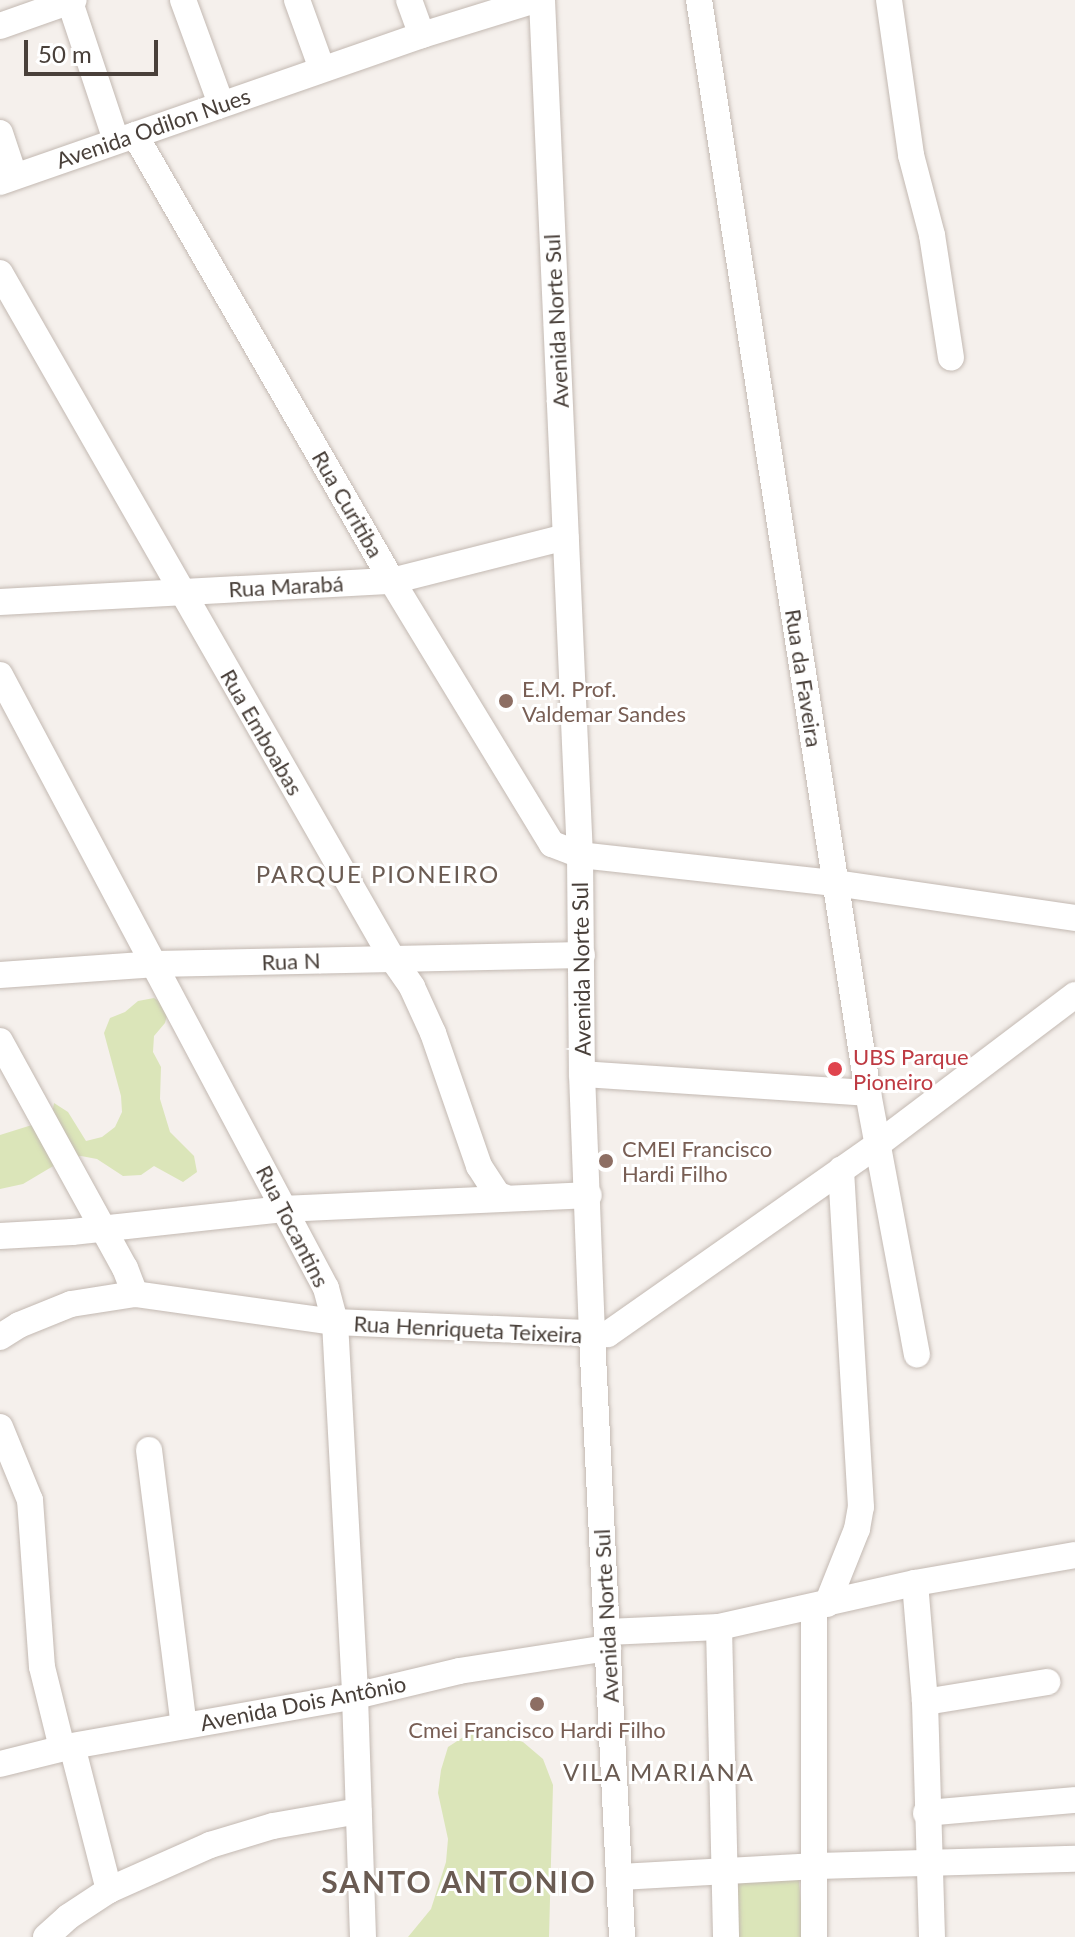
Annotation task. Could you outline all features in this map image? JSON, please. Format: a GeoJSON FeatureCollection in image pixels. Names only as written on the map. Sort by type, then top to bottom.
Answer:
{"type":"FeatureCollection","features":[{"type":"Feature","properties":{"kind":"street"},"geometry":{"type":"LineString","coordinates":[[183,0],[221,104]]}},
{"type":"Feature","properties":{"kind":"street"},"geometry":{"type":"LineString","coordinates":[[297,0],[322,69]]}},
{"type":"Feature","properties":{"kind":"street"},"geometry":{"type":"LineString","coordinates":[[409,0],[422,35]]}},
{"type":"Feature","properties":{"kind":"street","name":"Rua da Faveira"},"geometry":{"type":"LineString","coordinates":[[699,0],[868,1093],[917,1354]]}},
{"type":"Feature","properties":{"kind":"street"},"geometry":{"type":"LineString","coordinates":[[889,0],[911,155],[932,235],[951,358]]}},
{"type":"Feature","properties":{"kind":"street"},"geometry":{"type":"LineString","coordinates":[[0,26],[72,1]]}},
{"type":"Feature","properties":{"kind":"street","name":"Rua Curitiba"},"geometry":{"type":"LineString","coordinates":[[72,1],[126,137],[544,837],[566,852],[580,855]]}},
{"type":"Feature","properties":{"kind":"street","name":"Avenida Odilon Nues"},"geometry":{"type":"LineString","coordinates":[[7,178],[422,35],[531,1]]}},
{"type":"Feature","properties":{"kind":"street","name":"Avenida Norte Sul"},"geometry":{"type":"LineString","coordinates":[[531,1],[566,537],[580,855],[582,1074],[592,1336],[622,1937]]}},
{"type":"Feature","properties":{"kind":"street"},"geometry":{"type":"LineString","coordinates":[[0,133],[7,178]]}},
{"type":"Feature","properties":{"kind":"street","name":"Rua Emboabas"},"geometry":{"type":"LineString","coordinates":[[0,273],[392,958],[412,987],[433,1033],[479,1166],[498,1195],[504,1197]]}},
{"type":"Feature","properties":{"kind":"street","name":"Rua Marabá"},"geometry":{"type":"LineString","coordinates":[[0,602],[392,581],[566,537]]}},
{"type":"Feature","properties":{"kind":"street","name":"Rua Tocantins"},"geometry":{"type":"LineString","coordinates":[[0,675],[10,714],[157,964],[326,1288],[335,1322],[355,1696],[363,1937]]}},
{"type":"Feature","properties":{"kind":"street"},"geometry":{"type":"LineString","coordinates":[[580,855],[835,883],[1075,918]]}},
{"type":"Feature","properties":{"kind":"street","name":"Rua N"},"geometry":{"type":"LineString","coordinates":[[0,975],[157,964],[582,955]]}},
{"type":"Feature","properties":{"kind":"street","name":"Rua Henriqueta Teixeira"},"geometry":{"type":"LineString","coordinates":[[0,1337],[19,1325],[71,1304],[135,1294],[335,1322],[592,1336],[608,1334],[624,1326],[878,1144],[1075,995]]}},
{"type":"Feature","properties":{"kind":"street"},"geometry":{"type":"LineString","coordinates":[[0,1041],[135,1294]]}},
{"type":"Feature","properties":{"kind":"street"},"geometry":{"type":"LineString","coordinates":[[582,1074],[868,1093]]}},
{"type":"Feature","properties":{"kind":"street"},"geometry":{"type":"LineString","coordinates":[[814,1937],[821,1606],[857,1529],[861,1507],[841,1170]]}},
{"type":"Feature","properties":{"kind":"street"},"geometry":{"type":"LineString","coordinates":[[0,1236],[284,1209],[589,1195]]}},
{"type":"Feature","properties":{"kind":"street"},"geometry":{"type":"LineString","coordinates":[[0,1427],[30,1500],[42,1667],[109,1890]]}},
{"type":"Feature","properties":{"kind":"street"},"geometry":{"type":"LineString","coordinates":[[149,1450],[184,1726]]}},
{"type":"Feature","properties":{"kind":"street","name":"Avenida Dois Antônio"},"geometry":{"type":"LineString","coordinates":[[0,1764],[67,1747],[355,1696],[607,1640],[719,1627],[915,1583],[1075,1555]]}},
{"type":"Feature","properties":{"kind":"street"},"geometry":{"type":"LineString","coordinates":[[915,1583],[925,1702],[932,1937]]}},
{"type":"Feature","properties":{"kind":"street"},"geometry":{"type":"LineString","coordinates":[[719,1627],[726,1937]]}},
{"type":"Feature","properties":{"kind":"street"},"geometry":{"type":"LineString","coordinates":[[925,1702],[1047,1682]]}},
{"type":"Feature","properties":{"kind":"street"},"geometry":{"type":"LineString","coordinates":[[926,1813],[1074,1800]]}},
{"type":"Feature","properties":{"kind":"street"},"geometry":{"type":"LineString","coordinates":[[46,1937],[68,1917],[109,1890],[210,1845],[273,1826],[359,1811]]}},
{"type":"Feature","properties":{"kind":"street"},"geometry":{"type":"LineString","coordinates":[[620,1877],[817,1866],[1075,1859]]}},
{"type":"Feature","properties":{"kind":"green space"},"geometry":{"type":"Polygon","coordinates":[[[154,998],[169,1008],[165,1023],[154,1036],[153,1052],[161,1067],[160,1099],[170,1132],[194,1156],[197,1172],[183,1182],[154,1166],[141,1175],[123,1176],[97,1159],[81,1156],[65,1159],[23,1184],[0,1189],[0,1135],[51,1119],[54,1103],[68,1112],[86,1141],[102,1137],[115,1127],[122,1112],[121,1096],[104,1033],[110,1018],[125,1012],[138,1001],[154,998]]]}},
{"type":"Feature","properties":{"kind":"green space"},"geometry":{"type":"Polygon","coordinates":[[[471,1732],[499,1734],[523,1742],[543,1759],[553,1785],[549,1937],[408,1937],[431,1909],[446,1862],[448,1839],[438,1793],[448,1747],[471,1732]]]}},
{"type":"Feature","properties":{"kind":"green space"},"geometry":{"type":"Polygon","coordinates":[[[798,1870],[804,1937],[735,1937],[737,1872],[798,1870]]]}},
{"type":"Feature","properties":{"kind":"place","name":"E.M. Prof. Valdemar Sandes"},"geometry":{"type":"Point","coordinates":[506,701]}},
{"type":"Feature","properties":{"kind":"place","name":"UBS Parque Pioneiro"},"geometry":{"type":"Point","coordinates":[835,1069]}},
{"type":"Feature","properties":{"kind":"place","name":"CMEI Francisco Hardi Filho"},"geometry":{"type":"Point","coordinates":[606,1161]}},
{"type":"Feature","properties":{"kind":"place","name":"Cmei Francisco Hardi Filho"},"geometry":{"type":"Point","coordinates":[537,1704]}},
{"type":"Feature","properties":{"kind":"district","name":"PARQUE PIONEIRO"},"geometry":{"type":"Point","coordinates":[378,874]}},
{"type":"Feature","properties":{"kind":"district","name":"VILA MARIANA"},"geometry":{"type":"Point","coordinates":[659,1772]}},
{"type":"Feature","properties":{"kind":"district","name":"SANTO ANTONIO"},"geometry":{"type":"Point","coordinates":[459,1881]}}]}
